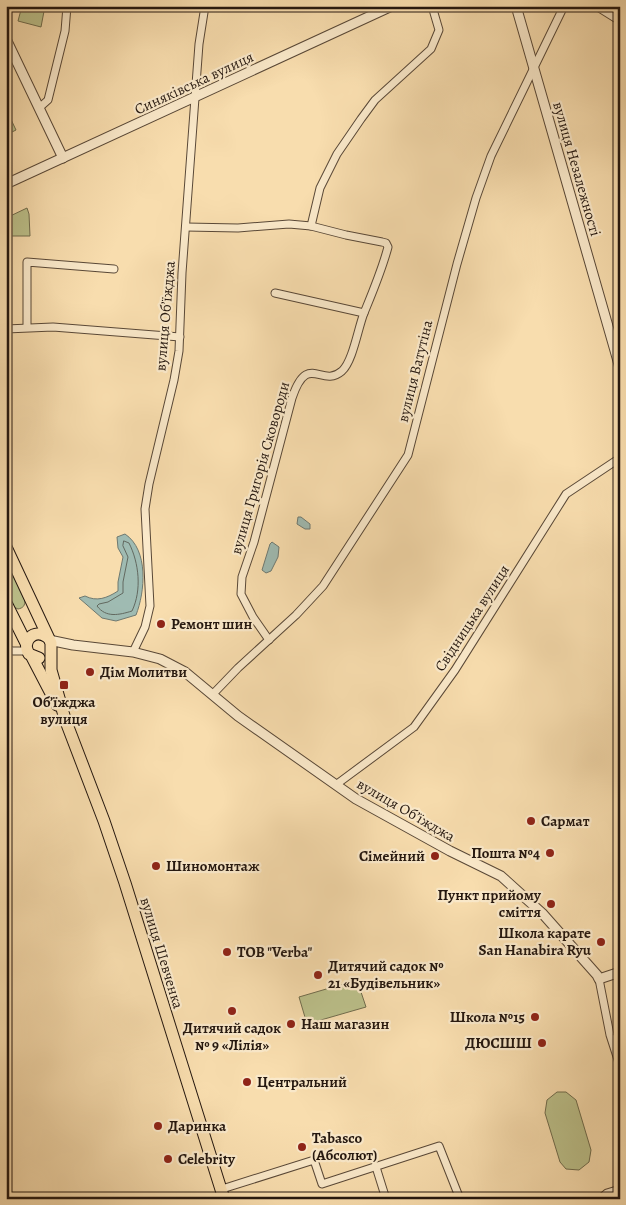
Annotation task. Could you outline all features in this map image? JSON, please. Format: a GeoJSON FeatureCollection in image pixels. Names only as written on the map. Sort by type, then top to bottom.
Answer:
{"type":"FeatureCollection","features":[{"type":"Feature","properties":{"kind":"main road","name":"вулиця Шевченка"},"geometry":{"type":"LineString","coordinates":[[6,547],[49,644],[51,670],[65,719],[104,821],[125,883],[223,1194]]}},
{"type":"Feature","properties":{"kind":"main road","name":"вулиця Шевченка"},"geometry":{"type":"LineString","coordinates":[[6,603],[65,719]]}},
{"type":"Feature","properties":{"kind":"main road"},"geometry":{"type":"LineString","coordinates":[[35,634],[41,634],[49,644],[42,658],[28,649],[29,638],[35,634]]}},
{"type":"Feature","properties":{"kind":"street"},"geometry":{"type":"LineString","coordinates":[[39,108],[48,100],[66,31],[67,6]]}},
{"type":"Feature","properties":{"kind":"street","name":"вулиця Обʼїжджа"},"geometry":{"type":"LineString","coordinates":[[133,652],[145,627],[150,606],[145,525],[146,499],[155,454],[174,380],[180,336],[199,44],[205,6]]}},
{"type":"Feature","properties":{"kind":"street","name":"Синяківська вулиця"},"geometry":{"type":"LineString","coordinates":[[6,184],[392,6]]}},
{"type":"Feature","properties":{"kind":"street"},"geometry":{"type":"LineString","coordinates":[[311,226],[320,188],[337,154],[360,119],[375,100],[431,49],[439,30],[432,6]]}},
{"type":"Feature","properties":{"kind":"street","name":"вулиця Незалежності"},"geometry":{"type":"LineString","coordinates":[[516,6],[620,368]]}},
{"type":"Feature","properties":{"kind":"street","name":"вулиця Ватутіна"},"geometry":{"type":"LineString","coordinates":[[213,694],[296,615],[323,586],[408,455],[476,198],[491,156],[564,6]]}},
{"type":"Feature","properties":{"kind":"street"},"geometry":{"type":"LineString","coordinates":[[596,6],[620,21]]}},
{"type":"Feature","properties":{"kind":"street"},"geometry":{"type":"LineString","coordinates":[[6,39],[63,158]]}},
{"type":"Feature","properties":{"kind":"street","name":"вулиця Григорія Сковороди"},"geometry":{"type":"LineString","coordinates":[[186,227],[238,228],[288,224],[311,226],[386,244],[388,247],[350,357],[343,370],[329,376],[313,373],[304,374],[296,384],[286,416],[261,516],[242,577],[241,594],[268,640]]}},
{"type":"Feature","properties":{"kind":"street"},"geometry":{"type":"LineString","coordinates":[[27,328],[27,262],[114,269]]}},
{"type":"Feature","properties":{"kind":"street"},"geometry":{"type":"LineString","coordinates":[[275,293],[364,313]]}},
{"type":"Feature","properties":{"kind":"street"},"geometry":{"type":"LineString","coordinates":[[6,329],[53,327],[180,336]]}},
{"type":"Feature","properties":{"kind":"street","name":"Свідницька вулиця"},"geometry":{"type":"LineString","coordinates":[[337,784],[414,727],[455,670],[566,494],[620,458]]}},
{"type":"Feature","properties":{"kind":"street","name":"вулиця Обʼїжджа"},"geometry":{"type":"LineString","coordinates":[[49,644],[133,652],[160,659],[175,666],[213,694],[238,716],[356,799],[501,876],[555,926],[597,975],[610,1035],[620,1066]]}},
{"type":"Feature","properties":{"kind":"street"},"geometry":{"type":"LineString","coordinates":[[8,649],[18,645],[28,649]]}},
{"type":"Feature","properties":{"kind":"street"},"geometry":{"type":"LineString","coordinates":[[599,979],[620,972]]}},
{"type":"Feature","properties":{"kind":"street"},"geometry":{"type":"LineString","coordinates":[[223,1194],[314,1160],[322,1184],[439,1146],[460,1199]]}},
{"type":"Feature","properties":{"kind":"street"},"geometry":{"type":"LineString","coordinates":[[376,1167],[386,1199]]}},
{"type":"Feature","properties":{"kind":"street"},"geometry":{"type":"LineString","coordinates":[[600,1199],[606,1193],[620,1189]]}},
{"type":"Feature","properties":{"kind":"green space"},"geometry":{"type":"Polygon","coordinates":[[[22,6],[45,6],[41,27],[18,21],[22,6]]]}},
{"type":"Feature","properties":{"kind":"green space"},"geometry":{"type":"Polygon","coordinates":[[[6,109],[16,130],[6,135],[6,109]]]}},
{"type":"Feature","properties":{"kind":"green space"},"geometry":{"type":"Polygon","coordinates":[[[27,208],[30,236],[6,236],[6,218],[27,208]]]}},
{"type":"Feature","properties":{"kind":"green space"},"geometry":{"type":"Polygon","coordinates":[[[6,558],[25,600],[24,605],[20,609],[13,606],[7,594],[5,579],[6,558]]]}},
{"type":"Feature","properties":{"kind":"green space"},"geometry":{"type":"Polygon","coordinates":[[[357,980],[366,1007],[307,1024],[299,997],[357,980]]]}},
{"type":"Feature","properties":{"kind":"green space"},"geometry":{"type":"Polygon","coordinates":[[[557,1092],[566,1092],[576,1100],[591,1150],[589,1162],[579,1170],[566,1169],[560,1162],[545,1113],[547,1100],[557,1092]]]}},
{"type":"Feature","properties":{"kind":"water"},"geometry":{"type":"Polygon","coordinates":[[[298,517],[301,517],[310,524],[310,529],[305,529],[297,524],[298,517]]]}},
{"type":"Feature","properties":{"kind":"water"},"geometry":{"type":"Polygon","coordinates":[[[125,534],[133,541],[138,550],[143,572],[143,583],[136,615],[116,621],[102,618],[79,598],[85,596],[94,599],[102,598],[118,591],[123,557],[118,548],[117,537],[125,534]]]}},
{"type":"Feature","properties":{"kind":"water"},"geometry":{"type":"Polygon","coordinates":[[[272,542],[279,547],[278,557],[271,571],[266,573],[262,570],[272,542]]]}},
{"type":"Feature","properties":{"kind":"place","name":"Ремонт шин"},"geometry":{"type":"Point","coordinates":[161,624]}},
{"type":"Feature","properties":{"kind":"place","name":"Дім Молитви"},"geometry":{"type":"Point","coordinates":[90,672]}},
{"type":"Feature","properties":{"kind":"place","name":"Об’їжджа вулиця"},"geometry":{"type":"Point","coordinates":[64,685]}},
{"type":"Feature","properties":{"kind":"place","name":"Сармат"},"geometry":{"type":"Point","coordinates":[531,821]}},
{"type":"Feature","properties":{"kind":"place","name":"Пошта №4"},"geometry":{"type":"Point","coordinates":[550,853]}},
{"type":"Feature","properties":{"kind":"place","name":"Сімейний"},"geometry":{"type":"Point","coordinates":[435,856]}},
{"type":"Feature","properties":{"kind":"place","name":"Шиномонтаж"},"geometry":{"type":"Point","coordinates":[156,866]}},
{"type":"Feature","properties":{"kind":"place","name":"Пункт прийому сміття"},"geometry":{"type":"Point","coordinates":[551,904]}},
{"type":"Feature","properties":{"kind":"place","name":"Школа карате San Hanabira Ryu"},"geometry":{"type":"Point","coordinates":[601,942]}},
{"type":"Feature","properties":{"kind":"place","name":"ТОВ \"Verba\""},"geometry":{"type":"Point","coordinates":[227,952]}},
{"type":"Feature","properties":{"kind":"place","name":"Дитячий садок № 21 «Будівельник»"},"geometry":{"type":"Point","coordinates":[318,975]}},
{"type":"Feature","properties":{"kind":"place","name":"Дитячий садок № 9 «Лілія»"},"geometry":{"type":"Point","coordinates":[232,1011]}},
{"type":"Feature","properties":{"kind":"place","name":"Школа №15"},"geometry":{"type":"Point","coordinates":[535,1017]}},
{"type":"Feature","properties":{"kind":"place","name":"Наш магазин"},"geometry":{"type":"Point","coordinates":[291,1024]}},
{"type":"Feature","properties":{"kind":"place","name":"ДЮСШШ"},"geometry":{"type":"Point","coordinates":[542,1043]}},
{"type":"Feature","properties":{"kind":"place","name":"Центральний"},"geometry":{"type":"Point","coordinates":[247,1082]}},
{"type":"Feature","properties":{"kind":"place","name":"Даринка"},"geometry":{"type":"Point","coordinates":[158,1126]}},
{"type":"Feature","properties":{"kind":"place","name":"Tabasco (Абсолют)"},"geometry":{"type":"Point","coordinates":[302,1147]}},
{"type":"Feature","properties":{"kind":"place","name":"Celebrity"},"geometry":{"type":"Point","coordinates":[168,1159]}}]}
